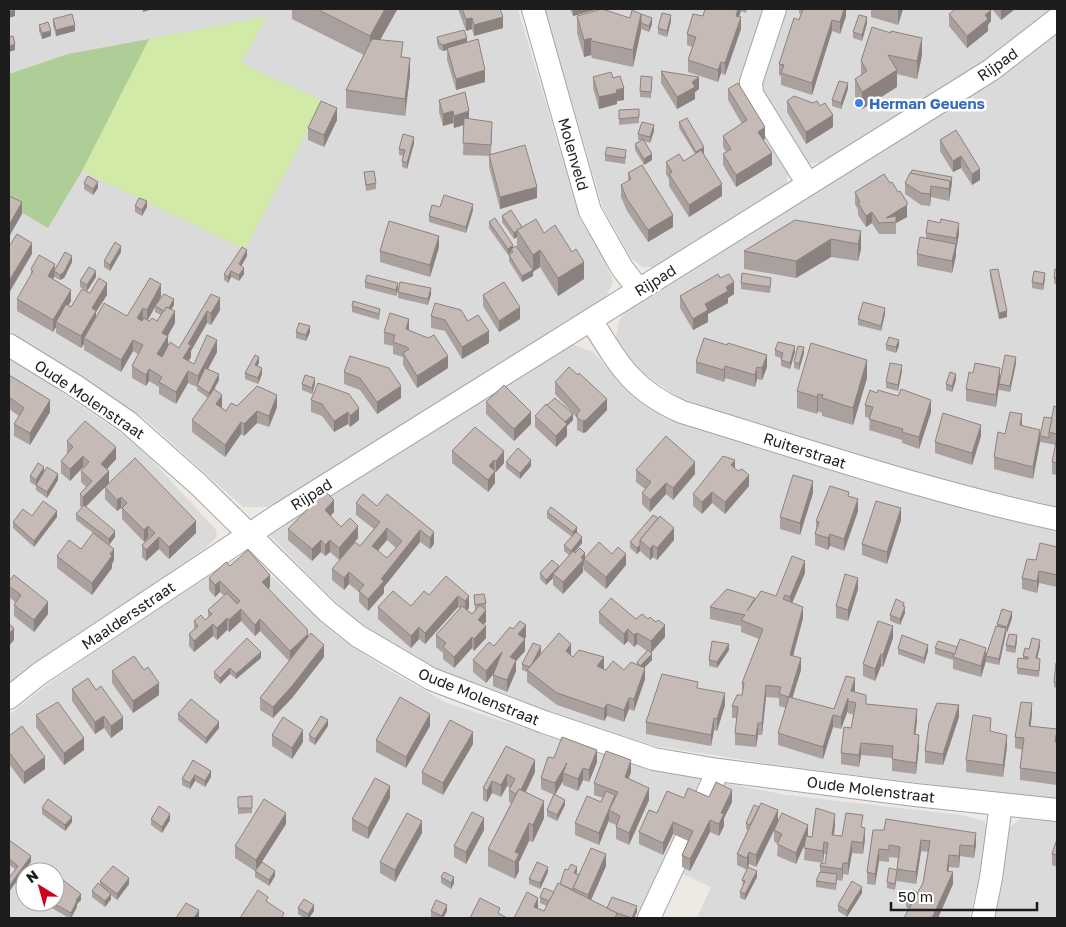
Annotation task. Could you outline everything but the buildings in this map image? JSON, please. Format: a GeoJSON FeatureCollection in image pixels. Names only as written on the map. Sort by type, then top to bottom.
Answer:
{"type":"FeatureCollection","features":[{"type":"Feature","properties":{"kind":"street","name":"Molenveld"},"geometry":{"type":"LineString","coordinates":[[533,9],[590,211],[622,268],[639,290]]}},
{"type":"Feature","properties":{"kind":"street"},"geometry":{"type":"LineString","coordinates":[[775,9],[751,82],[752,94],[808,184]]}},
{"type":"Feature","properties":{"kind":"street","name":"Rijpad"},"geometry":{"type":"LineString","coordinates":[[249,535],[991,70],[1057,20]]}},
{"type":"Feature","properties":{"kind":"street","name":"Ruiterstraat"},"geometry":{"type":"LineString","coordinates":[[591,320],[620,368],[662,403],[682,412],[891,478],[996,506],[1057,519]]}},
{"type":"Feature","properties":{"kind":"street","name":"Oude Molenstraat"},"geometry":{"type":"LineString","coordinates":[[9,345],[74,384],[128,422],[165,453],[328,612],[358,636],[431,679],[544,722],[654,759],[718,770],[1057,810]]}},
{"type":"Feature","properties":{"kind":"street","name":"Maaldersstraat"},"geometry":{"type":"LineString","coordinates":[[9,698],[40,674],[249,535]]}},
{"type":"Feature","properties":{"kind":"street"},"geometry":{"type":"LineString","coordinates":[[702,806],[718,770]]}},
{"type":"Feature","properties":{"kind":"street"},"geometry":{"type":"LineString","coordinates":[[982,918],[992,878],[1001,804]]}},
{"type":"Feature","properties":{"kind":"street"},"geometry":{"type":"LineString","coordinates":[[649,918],[686,840]]}},
{"type":"Feature","properties":{"kind":"shaded area"},"geometry":{"type":"Polygon","coordinates":[[[9,9],[518,9],[580,218],[602,255],[613,281],[606,298],[270,507],[243,507],[145,419],[9,331],[9,9]]]}},
{"type":"Feature","properties":{"kind":"shaded area"},"geometry":{"type":"Polygon","coordinates":[[[544,9],[764,9],[745,66],[784,162],[788,175],[786,188],[658,267],[642,267],[631,258],[603,208],[544,9]]]}},
{"type":"Feature","properties":{"kind":"shaded area"},"geometry":{"type":"Polygon","coordinates":[[[783,9],[1055,9],[980,67],[822,163],[808,163],[759,84],[783,9]]]}},
{"type":"Feature","properties":{"kind":"shaded area"},"geometry":{"type":"Polygon","coordinates":[[[1057,30],[1057,509],[987,495],[690,405],[636,369],[615,341],[619,321],[627,308],[1057,30]]]}},
{"type":"Feature","properties":{"kind":"shaded area"},"geometry":{"type":"Polygon","coordinates":[[[571,344],[593,352],[633,396],[668,418],[982,514],[1057,529],[1057,800],[777,765],[655,746],[551,714],[431,668],[400,651],[351,616],[270,535],[286,520],[571,344]]]}},
{"type":"Feature","properties":{"kind":"shaded area"},"geometry":{"type":"Polygon","coordinates":[[[9,359],[41,378],[138,445],[216,530],[217,537],[204,549],[147,589],[35,663],[9,686],[9,359]]]}},
{"type":"Feature","properties":{"kind":"shaded area"},"geometry":{"type":"Polygon","coordinates":[[[246,553],[335,634],[387,669],[447,703],[650,769],[787,795],[961,815],[985,821],[988,845],[969,918],[697,918],[711,887],[678,872],[676,840],[638,918],[9,918],[9,715],[48,684],[224,564],[246,553]]]}},
{"type":"Feature","properties":{"kind":"shaded area"},"geometry":{"type":"Polygon","coordinates":[[[1020,819],[1057,822],[1057,918],[992,918],[1002,881],[1010,827],[1020,819]]]}},
{"type":"Feature","properties":{"kind":"green space"},"geometry":{"type":"Polygon","coordinates":[[[267,16],[241,63],[323,101],[245,249],[82,171],[149,39],[267,16]]]}},
{"type":"Feature","properties":{"kind":"green space"},"geometry":{"type":"Polygon","coordinates":[[[149,39],[82,171],[48,228],[9,205],[9,74],[68,54],[149,39]]]}},
{"type":"Feature","properties":{"kind":"place","name":"Herman Geuens"},"geometry":{"type":"Point","coordinates":[859,103]}}]}
